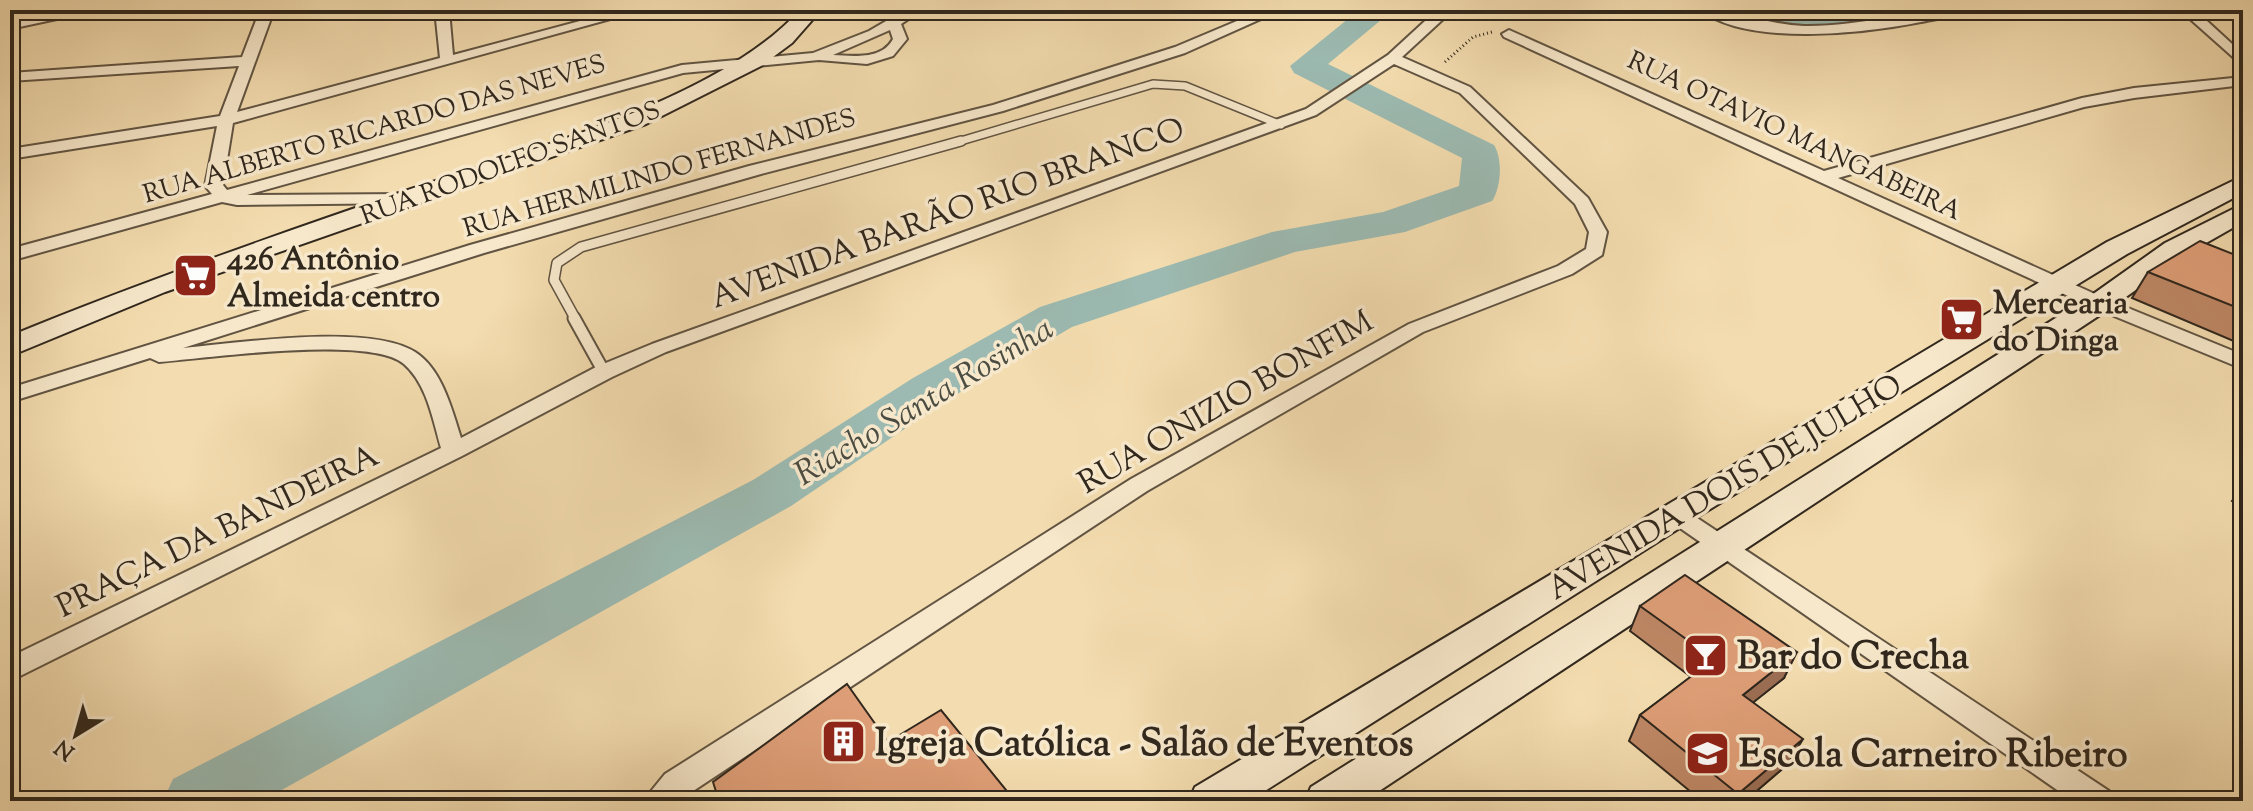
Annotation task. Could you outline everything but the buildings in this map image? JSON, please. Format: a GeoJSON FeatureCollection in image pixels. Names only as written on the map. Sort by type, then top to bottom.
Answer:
{"type":"FeatureCollection","features":[{"type":"Feature","properties":{"kind":"street"},"geometry":{"type":"LineString","coordinates":[[10,25],[92,10]]}},
{"type":"Feature","properties":{"kind":"street"},"geometry":{"type":"LineString","coordinates":[[267,10],[226,120],[214,186],[224,197],[411,199]]}},
{"type":"Feature","properties":{"kind":"street"},"geometry":{"type":"LineString","coordinates":[[442,10],[447,62]]}},
{"type":"Feature","properties":{"kind":"street"},"geometry":{"type":"LineString","coordinates":[[10,154],[226,120],[447,62],[608,14],[636,10]]}},
{"type":"Feature","properties":{"kind":"street","name":"RUA RODOLFO SANTOS"},"geometry":{"type":"LineString","coordinates":[[10,347],[155,286],[638,119],[754,62],[785,39],[811,10]]}},
{"type":"Feature","properties":{"kind":"street"},"geometry":{"type":"LineString","coordinates":[[815,57],[894,24],[915,10]]}},
{"type":"Feature","properties":{"kind":"street","name":"RUA HERMILINDO FERNANDES"},"geometry":{"type":"LineString","coordinates":[[10,395],[491,244],[755,170],[998,108],[1180,50],[1274,10]]}},
{"type":"Feature","properties":{"kind":"street","name":"AVENIDA BARÃO RIO BRANCO"},"geometry":{"type":"LineString","coordinates":[[454,451],[604,372],[738,318],[1281,125],[1351,89],[1393,58],[1424,26],[1446,10]]}},
{"type":"Feature","properties":{"kind":"street"},"geometry":{"type":"LineString","coordinates":[[1708,10],[1770,26],[1824,31],[1863,30],[1956,10]]}},
{"type":"Feature","properties":{"kind":"street"},"geometry":{"type":"LineString","coordinates":[[2187,10],[2242,60]]}},
{"type":"Feature","properties":{"kind":"street"},"geometry":{"type":"LineString","coordinates":[[815,57],[851,60],[889,53],[900,39],[894,24]]}},
{"type":"Feature","properties":{"kind":"street","name":"RUA OTAVIO MANGABEIRA"},"geometry":{"type":"LineString","coordinates":[[1509,34],[2099,303],[2243,363]]}},
{"type":"Feature","properties":{"kind":"street","name":"RUA ALBERTO RICARDO DAS NEVES"},"geometry":{"type":"LineString","coordinates":[[10,255],[682,69],[815,57]]}},
{"type":"Feature","properties":{"kind":"street","name":"RUA ONIZIO BONFIM"},"geometry":{"type":"LineString","coordinates":[[658,801],[676,783],[1139,485],[1416,328],[1565,270],[1595,251],[1598,232],[1582,202],[1465,90],[1393,58]]}},
{"type":"Feature","properties":{"kind":"street"},"geometry":{"type":"LineString","coordinates":[[10,77],[246,61]]}},
{"type":"Feature","properties":{"kind":"street"},"geometry":{"type":"LineString","coordinates":[[1823,177],[2082,103],[2134,93],[2243,81]]}},
{"type":"Feature","properties":{"kind":"street","name":"AVENIDA DOIS DE JULHO"},"geometry":{"type":"LineString","coordinates":[[1211,801],[1676,513],[2058,284],[2172,217],[2243,183]]}},
{"type":"Feature","properties":{"kind":"street","name":"AVENIDA DOIS DE JULHO"},"geometry":{"type":"LineString","coordinates":[[1327,801],[2099,303],[2175,249],[2243,212]]}},
{"type":"Feature","properties":{"kind":"street"},"geometry":{"type":"LineString","coordinates":[[116,360],[288,346],[379,346],[408,355],[431,384],[454,451]]}},
{"type":"Feature","properties":{"kind":"street"},"geometry":{"type":"LineString","coordinates":[[1890,386],[1935,408]]}},
{"type":"Feature","properties":{"kind":"street","name":"PRAÇA DA BANDEIRA"},"geometry":{"type":"LineString","coordinates":[[10,670],[454,451]]}},
{"type":"Feature","properties":{"kind":"street"},"geometry":{"type":"LineString","coordinates":[[1676,513],[2098,801]]}},
{"type":"Feature","properties":{"kind":"lane"},"geometry":{"type":"LineString","coordinates":[[604,372],[554,280],[557,263],[581,247],[897,161],[1153,84],[1185,86],[1281,125]]}},
{"type":"Feature","properties":{"kind":"path"},"geometry":{"type":"LineString","coordinates":[[1432,74],[1473,37],[1495,32],[1509,34]]}},
{"type":"Feature","properties":{"kind":"waterway","name":"Riacho Santa Rosinha"},"geometry":{"type":"LineString","coordinates":[[198,801],[772,493],[930,389],[1056,317],[1287,241],[1391,223],[1478,193],[1481,153],[1306,66],[1378,10]]}},
{"type":"Feature","properties":{"kind":"waterway","name":"Riacho Santa Rosinha"},"geometry":{"type":"LineString","coordinates":[[1744,10],[1815,25],[1898,10]]}},
{"type":"Feature","properties":{"kind":"place","name":"426 Antônio Almeida centro"},"geometry":{"type":"Point","coordinates":[196,276]}},
{"type":"Feature","properties":{"kind":"place","name":"Mercearia do Dinga"},"geometry":{"type":"Point","coordinates":[1962,320]}},
{"type":"Feature","properties":{"kind":"place","name":"Bar do Crecha"},"geometry":{"type":"Point","coordinates":[1706,655]}},
{"type":"Feature","properties":{"kind":"place","name":"Igreja Católica - Salão de Eventos"},"geometry":{"type":"Point","coordinates":[844,742]}},
{"type":"Feature","properties":{"kind":"place","name":"Escola Carneiro Ribeiro"},"geometry":{"type":"Point","coordinates":[1708,753]}}]}
